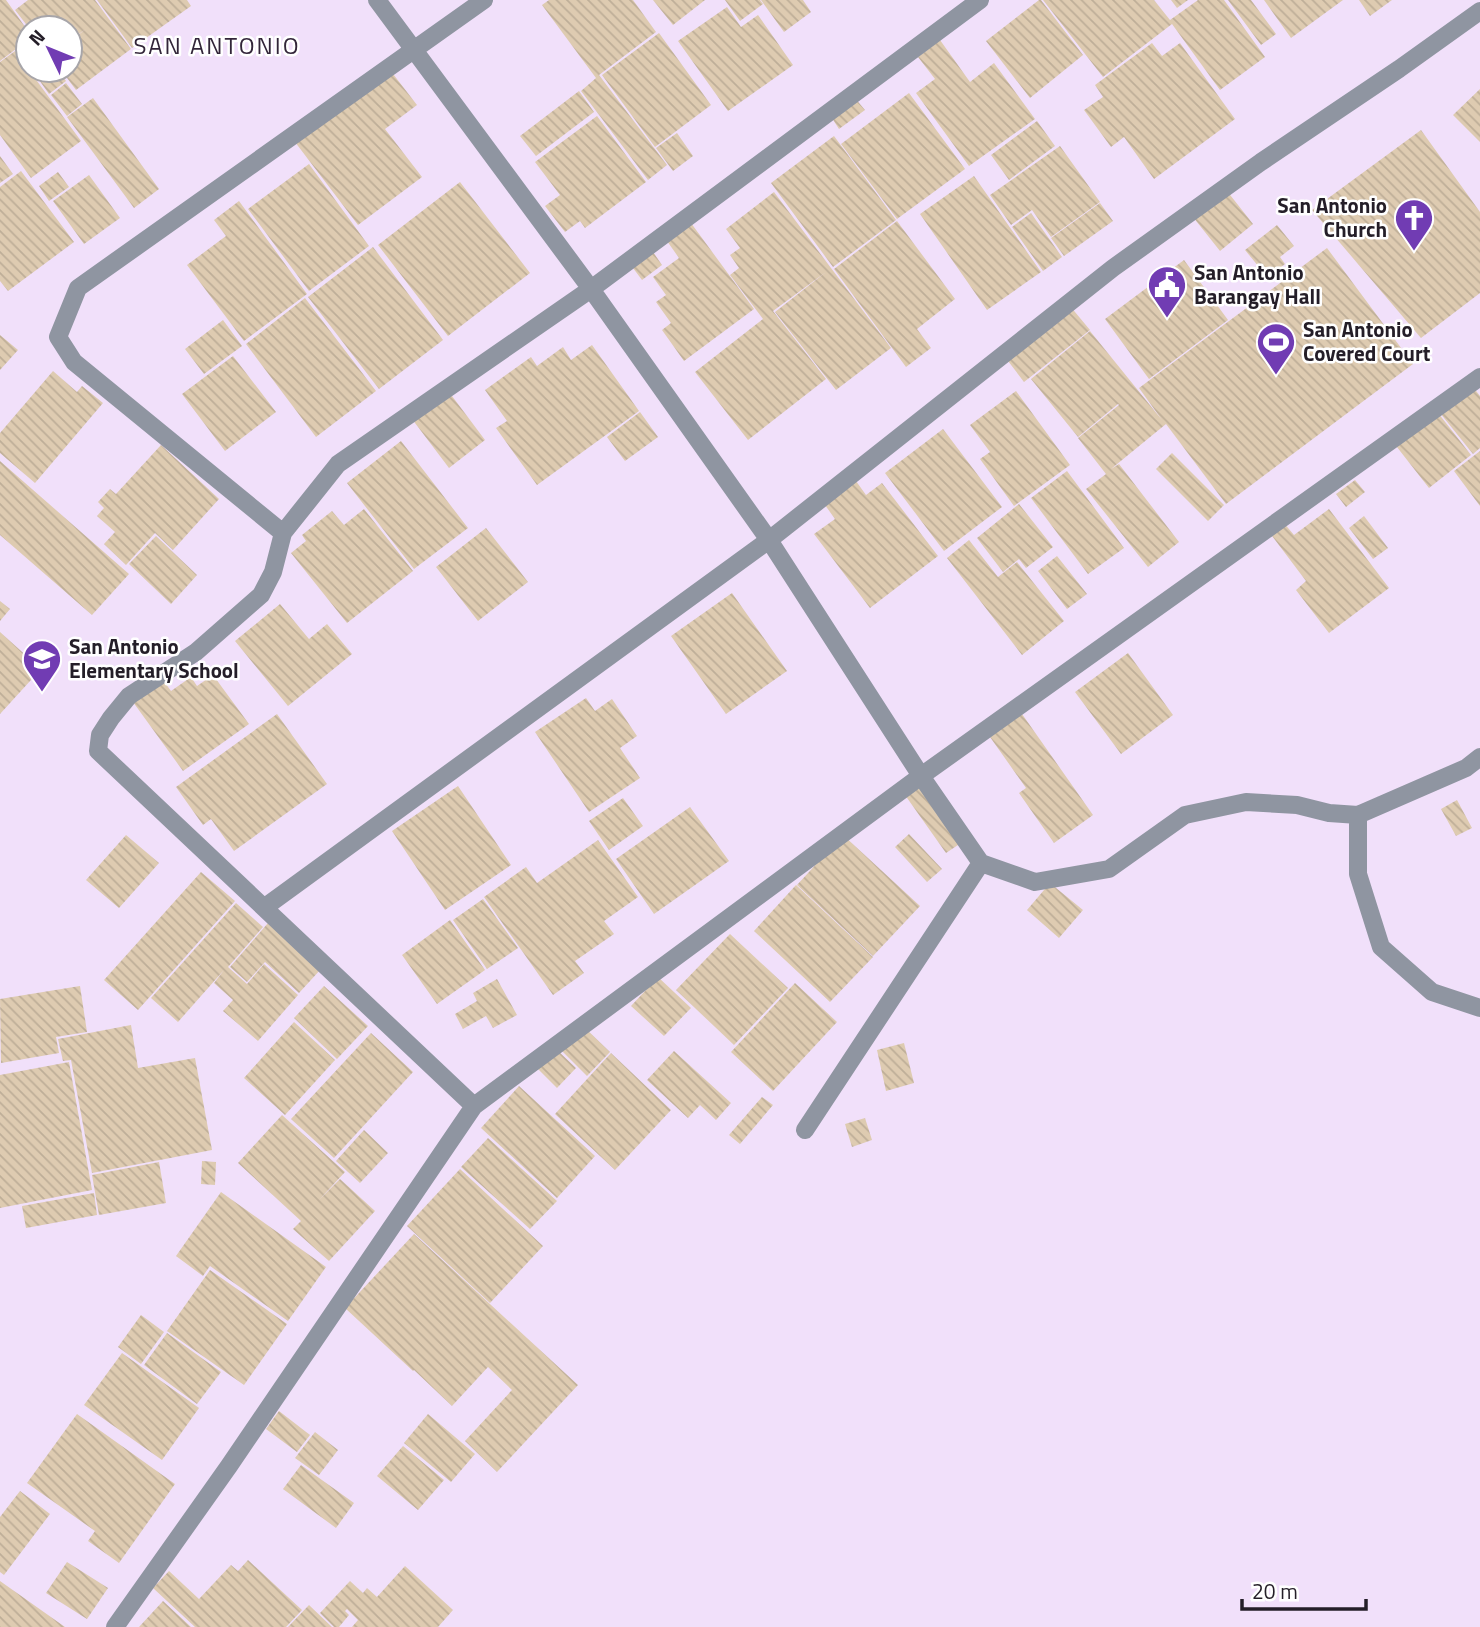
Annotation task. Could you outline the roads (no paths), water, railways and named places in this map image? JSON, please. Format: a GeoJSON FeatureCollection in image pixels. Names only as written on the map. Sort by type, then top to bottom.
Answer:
{"type":"FeatureCollection","features":[{"type":"Feature","properties":{"kind":"street"},"geometry":{"type":"LineString","coordinates":[[377,0],[591,289],[769,540],[921,776],[981,863],[1035,883],[1109,869],[1185,815],[1246,802],[1297,805],[1329,813],[1358,815],[1466,768],[1480,757]]}},
{"type":"Feature","properties":{"kind":"street"},"geometry":{"type":"LineString","coordinates":[[283,533],[75,362],[58,337],[79,288],[484,0]]}},
{"type":"Feature","properties":{"kind":"street"},"geometry":{"type":"LineString","coordinates":[[474,1106],[98,751],[100,735],[129,696],[196,652],[261,595],[273,572],[283,533],[338,464],[591,289],[980,0]]}},
{"type":"Feature","properties":{"kind":"street"},"geometry":{"type":"LineString","coordinates":[[265,907],[769,540],[1113,268],[1480,11]]}},
{"type":"Feature","properties":{"kind":"street"},"geometry":{"type":"LineString","coordinates":[[115,1627],[229,1466],[474,1106],[921,776],[1480,377]]}},
{"type":"Feature","properties":{"kind":"street"},"geometry":{"type":"LineString","coordinates":[[1358,815],[1358,874],[1381,947],[1432,992],[1480,1008]]}},
{"type":"Feature","properties":{"kind":"street"},"geometry":{"type":"LineString","coordinates":[[805,1129],[981,863]]}},
{"type":"Feature","properties":{"kind":"place","name":"San Antonio Church"},"geometry":{"type":"Point","coordinates":[1414,252]}},
{"type":"Feature","properties":{"kind":"place","name":"San Antonio Barangay Hall"},"geometry":{"type":"Point","coordinates":[1167,319]}},
{"type":"Feature","properties":{"kind":"place","name":"San Antonio Covered Court"},"geometry":{"type":"Point","coordinates":[1276,376]}},
{"type":"Feature","properties":{"kind":"place","name":"San Antonio Elementary School"},"geometry":{"type":"Point","coordinates":[42,693]}},
{"type":"Feature","properties":{"kind":"district","name":"SAN ANTONIO"},"geometry":{"type":"Point","coordinates":[217,46]}}]}
